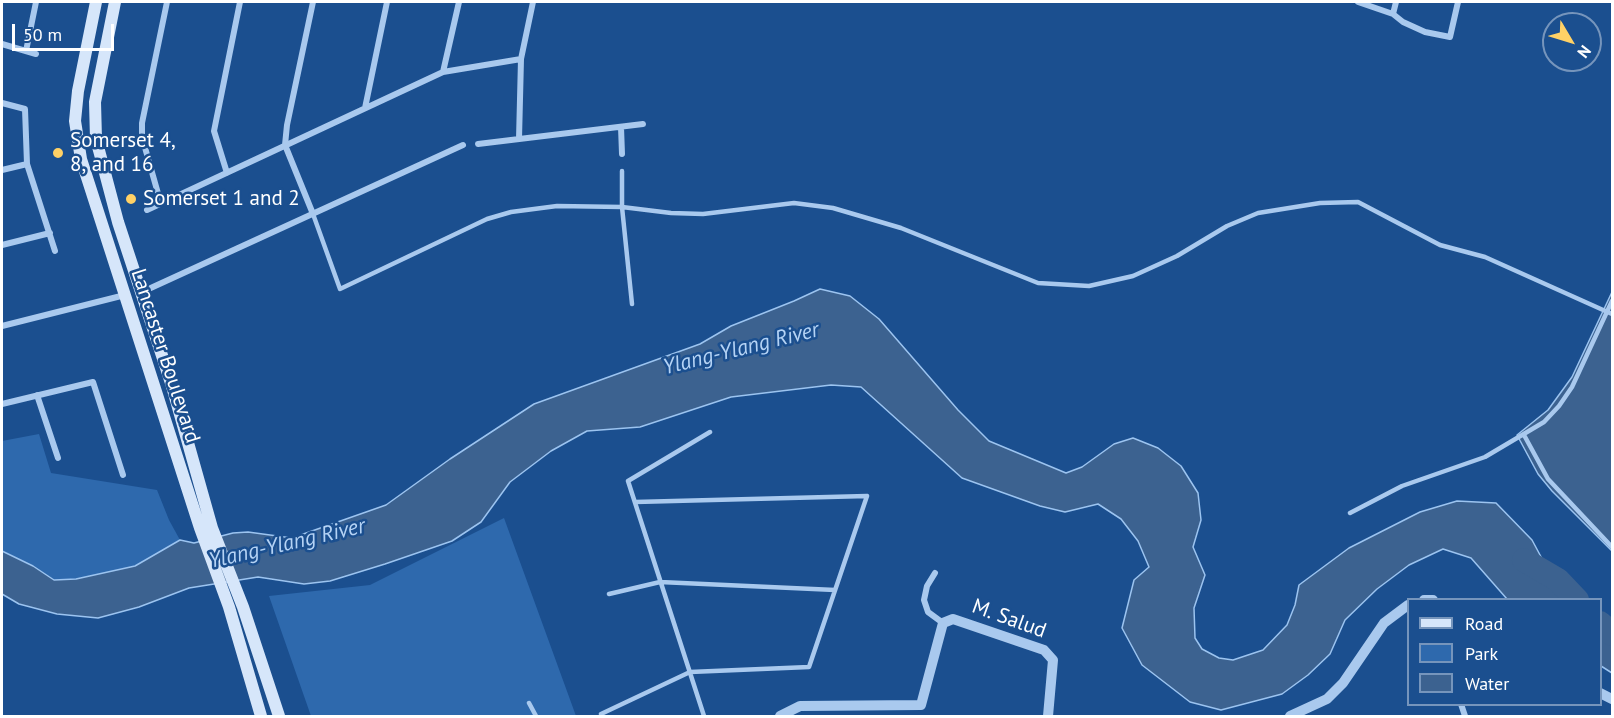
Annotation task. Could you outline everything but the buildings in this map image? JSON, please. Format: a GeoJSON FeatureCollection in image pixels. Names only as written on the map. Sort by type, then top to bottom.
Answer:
{"type":"FeatureCollection","features":[{"type":"Feature","properties":{"kind":"main road","name":"Lancaster Boulevard"},"geometry":{"type":"LineString","coordinates":[[96,2],[78,91],[75,121],[81,159],[137,333],[206,528],[243,607],[279,717]]}},
{"type":"Feature","properties":{"kind":"main road","name":"Lancaster Boulevard"},"geometry":{"type":"LineString","coordinates":[[115,2],[95,102],[96,139],[118,222],[153,327],[206,528],[261,717]]}},
{"type":"Feature","properties":{"kind":"main road"},"geometry":{"type":"LineString","coordinates":[[137,333],[153,327]]}},
{"type":"Feature","properties":{"kind":"street"},"geometry":{"type":"LineString","coordinates":[[26,51],[36,2]]}},
{"type":"Feature","properties":{"kind":"street"},"geometry":{"type":"LineString","coordinates":[[161,204],[142,137],[142,123],[167,2]]}},
{"type":"Feature","properties":{"kind":"street"},"geometry":{"type":"LineString","coordinates":[[227,173],[214,131],[240,2]]}},
{"type":"Feature","properties":{"kind":"street"},"geometry":{"type":"LineString","coordinates":[[313,2],[287,125],[285,145],[313,214]]}},
{"type":"Feature","properties":{"kind":"street"},"geometry":{"type":"LineString","coordinates":[[364,108],[387,2]]}},
{"type":"Feature","properties":{"kind":"street"},"geometry":{"type":"LineString","coordinates":[[443,72],[459,2]]}},
{"type":"Feature","properties":{"kind":"street"},"geometry":{"type":"LineString","coordinates":[[519,139],[521,59],[533,2]]}},
{"type":"Feature","properties":{"kind":"street"},"geometry":{"type":"LineString","coordinates":[[1358,2],[1394,14],[1403,22],[1425,32],[1450,37],[1458,2]]}},
{"type":"Feature","properties":{"kind":"street"},"geometry":{"type":"LineString","coordinates":[[1394,14],[1396,2]]}},
{"type":"Feature","properties":{"kind":"street"},"geometry":{"type":"LineString","coordinates":[[2,44],[36,54]]}},
{"type":"Feature","properties":{"kind":"street"},"geometry":{"type":"LineString","coordinates":[[147,210],[443,72],[521,59]]}},
{"type":"Feature","properties":{"kind":"street"},"geometry":{"type":"LineString","coordinates":[[2,103],[26,109],[27,164],[55,251]]}},
{"type":"Feature","properties":{"kind":"street"},"geometry":{"type":"LineString","coordinates":[[478,144],[644,124]]}},
{"type":"Feature","properties":{"kind":"street"},"geometry":{"type":"LineString","coordinates":[[621,127],[622,154]]}},
{"type":"Feature","properties":{"kind":"street"},"geometry":{"type":"LineString","coordinates":[[142,292],[463,145]]}},
{"type":"Feature","properties":{"kind":"street"},"geometry":{"type":"LineString","coordinates":[[2,170],[27,164]]}},
{"type":"Feature","properties":{"kind":"street"},"geometry":{"type":"LineString","coordinates":[[2,245],[50,232]]}},
{"type":"Feature","properties":{"kind":"street"},"geometry":{"type":"LineString","coordinates":[[2,326],[125,295]]}},
{"type":"Feature","properties":{"kind":"street"},"geometry":{"type":"LineString","coordinates":[[2,404],[93,382],[123,475]]}},
{"type":"Feature","properties":{"kind":"street"},"geometry":{"type":"LineString","coordinates":[[37,395],[58,458]]}},
{"type":"Feature","properties":{"kind":"street"},"geometry":{"type":"LineString","coordinates":[[935,573],[927,586],[924,600],[928,612],[943,623]]}},
{"type":"Feature","properties":{"kind":"street"},"geometry":{"type":"LineString","coordinates":[[1290,717],[1327,699],[1342,683],[1384,623],[1407,606]]}},
{"type":"Feature","properties":{"kind":"street","name":"M. Salud"},"geometry":{"type":"LineString","coordinates":[[779,717],[800,706],[921,705],[943,623],[953,620],[1044,650],[1053,660],[1048,717]]}},
{"type":"Feature","properties":{"kind":"lane"},"geometry":{"type":"LineString","coordinates":[[622,171],[622,207],[632,304]]}},
{"type":"Feature","properties":{"kind":"lane"},"geometry":{"type":"LineString","coordinates":[[313,214],[340,289],[495,216],[511,212],[557,206],[622,207],[671,213],[704,214],[794,203],[833,208],[901,228],[1038,283],[1089,286],[1133,276],[1177,256],[1227,226],[1258,213],[1320,203],[1358,202],[1440,245],[1485,257],[1610,313]]}},
{"type":"Feature","properties":{"kind":"lane"},"geometry":{"type":"LineString","coordinates":[[1350,513],[1402,486],[1478,461],[1544,422],[1566,397],[1610,313],[1612,301]]}},
{"type":"Feature","properties":{"kind":"lane"},"geometry":{"type":"LineString","coordinates":[[704,717],[628,481],[710,432]]}},
{"type":"Feature","properties":{"kind":"lane"},"geometry":{"type":"LineString","coordinates":[[1524,435],[1548,479],[1612,547]]}},
{"type":"Feature","properties":{"kind":"lane"},"geometry":{"type":"LineString","coordinates":[[601,714],[690,672],[809,667],[867,496],[634,502]]}},
{"type":"Feature","properties":{"kind":"lane"},"geometry":{"type":"LineString","coordinates":[[609,594],[660,582],[835,590]]}},
{"type":"Feature","properties":{"kind":"lane"},"geometry":{"type":"LineString","coordinates":[[529,703],[536,717]]}},
{"type":"Feature","properties":{"kind":"green space"},"geometry":{"type":"Polygon","coordinates":[[[39,434],[51,473],[157,490],[180,540],[135,566],[76,579],[54,580],[33,566],[2,551],[2,441],[39,434]]]}},
{"type":"Feature","properties":{"kind":"green space"},"geometry":{"type":"Polygon","coordinates":[[[504,518],[576,716],[311,716],[269,596],[370,585],[504,518]]]}},
{"type":"Feature","properties":{"kind":"water"},"geometry":{"type":"Polygon","coordinates":[[[820,289],[850,296],[879,319],[958,410],[989,441],[1066,473],[1082,467],[1114,444],[1133,438],[1158,448],[1181,466],[1198,493],[1201,520],[1193,547],[1205,575],[1194,608],[1195,638],[1202,649],[1219,658],[1233,660],[1263,650],[1287,625],[1295,605],[1299,585],[1349,548],[1420,512],[1457,501],[1496,503],[1532,540],[1554,581],[1568,598],[1506,598],[1471,558],[1443,549],[1409,565],[1377,589],[1345,620],[1330,654],[1308,675],[1282,694],[1221,710],[1190,702],[1142,665],[1122,628],[1134,580],[1149,567],[1138,541],[1121,519],[1098,504],[1065,512],[1040,506],[962,478],[861,387],[831,385],[731,397],[640,427],[587,431],[551,451],[510,482],[481,522],[452,541],[330,581],[304,584],[258,577],[189,588],[139,607],[98,618],[57,614],[19,604],[2,594],[2,551],[33,566],[54,580],[76,579],[135,566],[180,540],[194,543],[233,533],[248,532],[292,538],[386,505],[450,459],[534,404],[700,344],[731,326],[820,289]]]}},
{"type":"Feature","properties":{"kind":"water"},"geometry":{"type":"Polygon","coordinates":[[[1612,292],[1612,551],[1538,474],[1517,435],[1548,410],[1572,377],[1612,292]]]}},
{"type":"Feature","properties":{"kind":"water"},"geometry":{"type":"Polygon","coordinates":[[[1602,633],[1612,639],[1612,673],[1602,667],[1602,633]]]}},
{"type":"Feature","properties":{"kind":"waterway","name":"Ylang-Ylang River"},"geometry":{"type":"LineString","coordinates":[[1524,560],[1558,580],[1575,598]]}},
{"type":"Feature","properties":{"kind":"waterway","name":"Ylang-Ylang River"},"geometry":{"type":"LineString","coordinates":[[1602,625],[1612,634]]}},
{"type":"Feature","properties":{"kind":"place","name":"Somerset 4, 8, and 16"},"geometry":{"type":"Point","coordinates":[58,153]}},
{"type":"Feature","properties":{"kind":"place","name":"Somerset 1 and 2"},"geometry":{"type":"Point","coordinates":[131,199]}}]}
